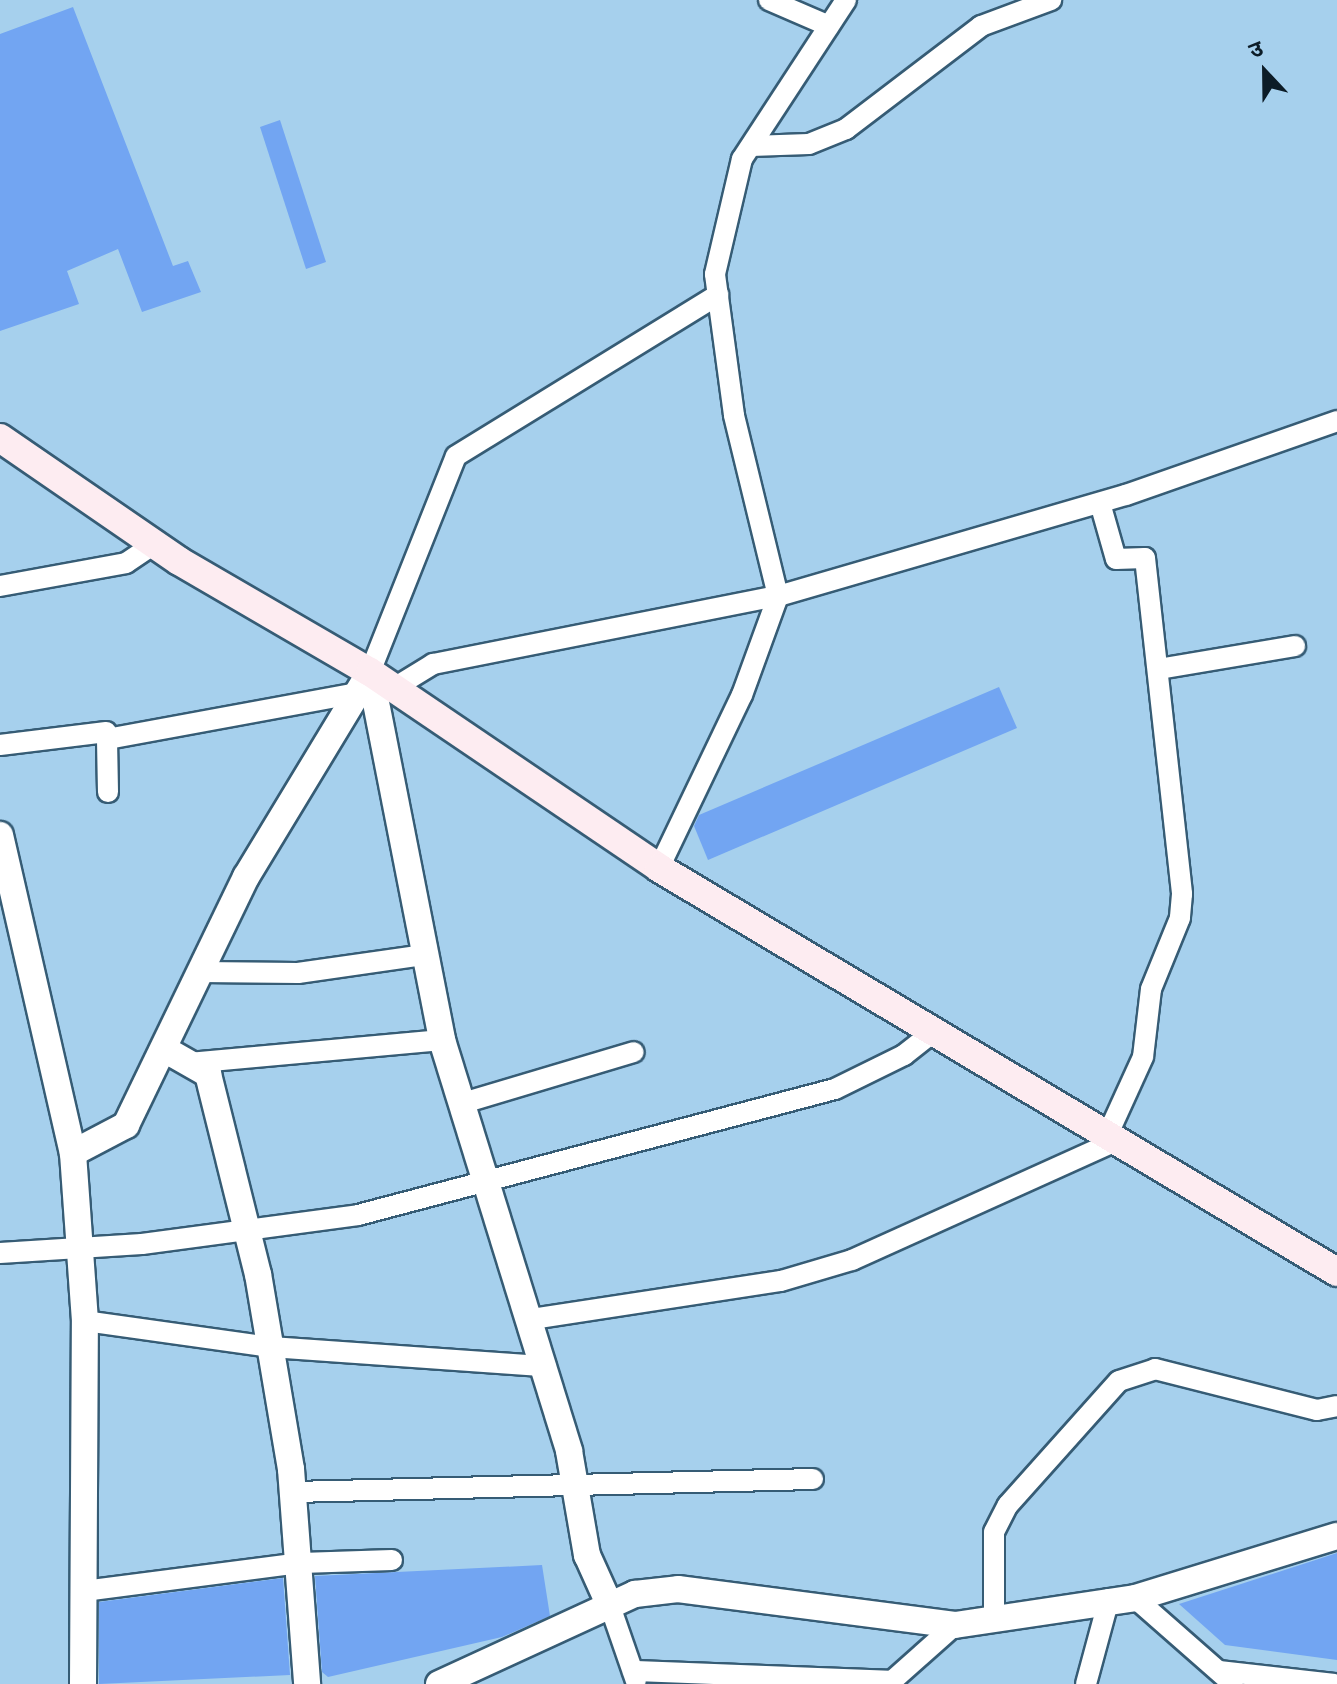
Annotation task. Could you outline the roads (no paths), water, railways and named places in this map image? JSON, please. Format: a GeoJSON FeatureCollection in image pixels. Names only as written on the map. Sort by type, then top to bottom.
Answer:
{"type":"FeatureCollection","features":[{"type":"Feature","properties":{"kind":"main road"},"geometry":{"type":"LineString","coordinates":[[5,447],[364,683],[394,688],[659,868],[1337,1272]]}},
{"type":"Feature","properties":{"kind":"street"},"geometry":{"type":"LineString","coordinates":[[769,0],[829,26]]}},
{"type":"Feature","properties":{"kind":"street"},"geometry":{"type":"LineString","coordinates":[[659,868],[742,695],[778,596],[734,415],[715,274],[751,146],[846,0]]}},
{"type":"Feature","properties":{"kind":"street"},"geometry":{"type":"LineString","coordinates":[[751,146],[809,144],[846,129],[981,26],[1051,0]]}},
{"type":"Feature","properties":{"kind":"street"},"geometry":{"type":"LineString","coordinates":[[73,1153],[126,1125],[246,877],[364,683],[456,456],[718,295]]}},
{"type":"Feature","properties":{"kind":"street"},"geometry":{"type":"LineString","coordinates":[[394,688],[433,664],[778,596],[1100,503],[1337,421]]}},
{"type":"Feature","properties":{"kind":"street"},"geometry":{"type":"LineString","coordinates":[[532,1319],[781,1281],[852,1260],[1111,1138],[1143,1057],[1151,989],[1180,918],[1159,669],[1145,558],[1116,559],[1100,503]]}},
{"type":"Feature","properties":{"kind":"street"},"geometry":{"type":"LineString","coordinates":[[0,586],[126,563],[154,544]]}},
{"type":"Feature","properties":{"kind":"street"},"geometry":{"type":"LineString","coordinates":[[1159,669],[1295,646]]}},
{"type":"Feature","properties":{"kind":"street"},"geometry":{"type":"LineString","coordinates":[[108,792],[107,739],[364,683]]}},
{"type":"Feature","properties":{"kind":"street"},"geometry":{"type":"LineString","coordinates":[[364,683],[442,1040],[532,1319],[574,1483],[587,1555],[610,1606],[635,1678],[892,1681],[955,1625]]}},
{"type":"Feature","properties":{"kind":"street"},"geometry":{"type":"LineString","coordinates":[[0,745],[106,732]]}},
{"type":"Feature","properties":{"kind":"street"},"geometry":{"type":"LineString","coordinates":[[0,835],[73,1153],[85,1321],[83,1684]]}},
{"type":"Feature","properties":{"kind":"street"},"geometry":{"type":"LineString","coordinates":[[201,972],[298,973],[425,955]]}},
{"type":"Feature","properties":{"kind":"street"},"geometry":{"type":"LineString","coordinates":[[0,1253],[247,1230],[358,1215],[487,1177],[835,1089],[904,1055],[933,1032]]}},
{"type":"Feature","properties":{"kind":"street"},"geometry":{"type":"LineString","coordinates":[[189,1063],[442,1040]]}},
{"type":"Feature","properties":{"kind":"street"},"geometry":{"type":"LineString","coordinates":[[164,1049],[208,1074],[247,1230],[270,1347],[293,1492],[301,1563],[307,1684]]}},
{"type":"Feature","properties":{"kind":"street"},"geometry":{"type":"LineString","coordinates":[[463,1103],[634,1052]]}},
{"type":"Feature","properties":{"kind":"street"},"geometry":{"type":"LineString","coordinates":[[85,1321],[270,1347],[545,1366]]}},
{"type":"Feature","properties":{"kind":"street"},"geometry":{"type":"LineString","coordinates":[[994,1618],[994,1532],[1008,1505],[1119,1381],[1155,1369],[1317,1410],[1337,1406]]}},
{"type":"Feature","properties":{"kind":"street"},"geometry":{"type":"LineString","coordinates":[[293,1492],[813,1479]]}},
{"type":"Feature","properties":{"kind":"street"},"geometry":{"type":"LineString","coordinates":[[439,1684],[610,1606],[678,1589],[955,1625],[1122,1598],[1337,1536]]}},
{"type":"Feature","properties":{"kind":"street"},"geometry":{"type":"LineString","coordinates":[[84,1591],[301,1563],[392,1560]]}},
{"type":"Feature","properties":{"kind":"street"},"geometry":{"type":"LineString","coordinates":[[1122,1598],[1226,1678],[1334,1684]]}},
{"type":"Feature","properties":{"kind":"street"},"geometry":{"type":"LineString","coordinates":[[1086,1684],[1122,1598]]}}]}
